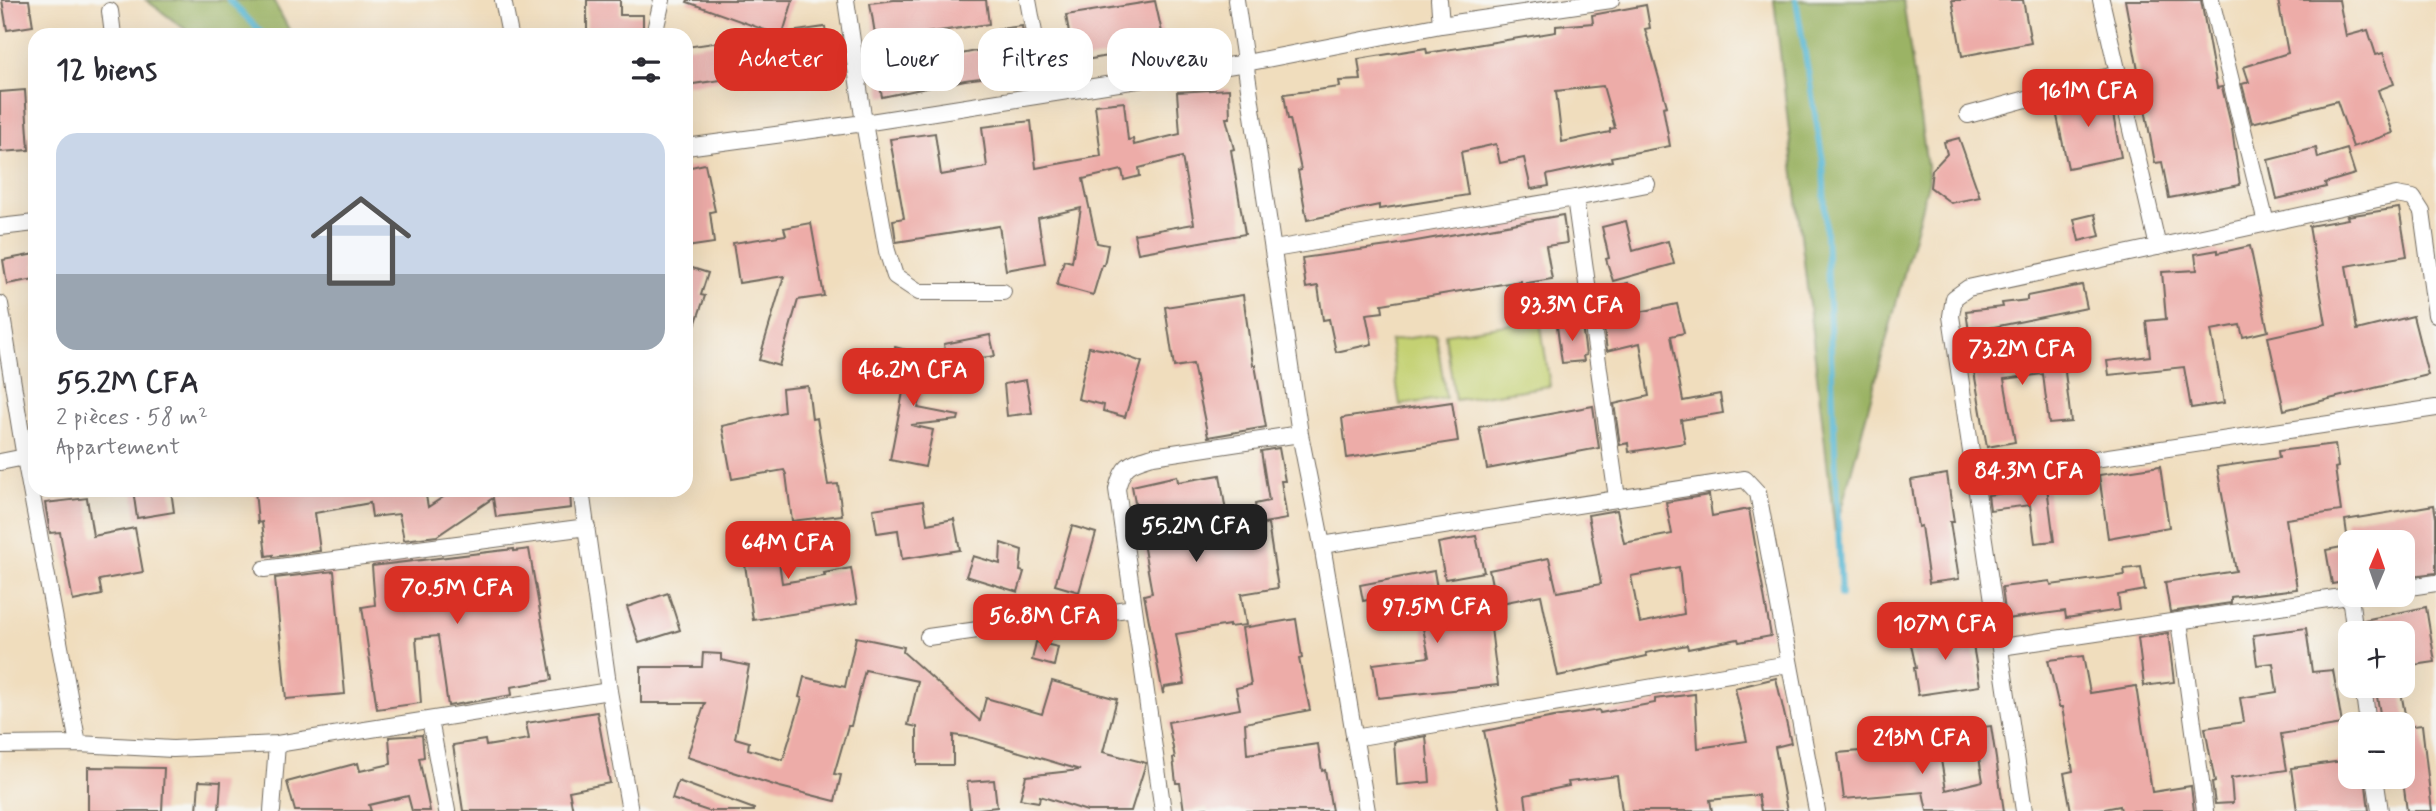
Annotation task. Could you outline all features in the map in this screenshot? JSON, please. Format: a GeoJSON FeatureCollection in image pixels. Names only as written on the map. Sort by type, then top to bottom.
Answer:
{"type":"FeatureCollection","features":[{"type":"Feature","properties":{"kind":"street"},"geometry":{"type":"LineString","coordinates":[[503,0],[509,28]]}},
{"type":"Feature","properties":{"kind":"street"},"geometry":{"type":"LineString","coordinates":[[656,28],[662,0]]}},
{"type":"Feature","properties":{"kind":"street"},"geometry":{"type":"LineString","coordinates":[[846,0],[864,124],[887,251],[895,276],[919,292],[1003,292]]}},
{"type":"Feature","properties":{"kind":"street"},"geometry":{"type":"LineString","coordinates":[[1028,0],[1045,93]]}},
{"type":"Feature","properties":{"kind":"street"},"geometry":{"type":"LineString","coordinates":[[1236,0],[1300,435],[1322,545],[1367,811]]}},
{"type":"Feature","properties":{"kind":"street"},"geometry":{"type":"LineString","coordinates":[[1438,0],[1441,25]]}},
{"type":"Feature","properties":{"kind":"street"},"geometry":{"type":"LineString","coordinates":[[693,146],[864,124],[1045,93],[1247,63],[1553,4],[1611,0]]}},
{"type":"Feature","properties":{"kind":"street"},"geometry":{"type":"LineString","coordinates":[[2101,0],[2158,247]]}},
{"type":"Feature","properties":{"kind":"street"},"geometry":{"type":"LineString","coordinates":[[2211,0],[2266,223]]}},
{"type":"Feature","properties":{"kind":"street"},"geometry":{"type":"LineString","coordinates":[[110,11],[112,28]]}},
{"type":"Feature","properties":{"kind":"street"},"geometry":{"type":"LineString","coordinates":[[1968,115],[2118,74]]}},
{"type":"Feature","properties":{"kind":"street"},"geometry":{"type":"LineString","coordinates":[[1274,249],[1647,184]]}},
{"type":"Feature","properties":{"kind":"street"},"geometry":{"type":"LineString","coordinates":[[2024,811],[1951,316],[1954,299],[1968,288],[2396,195],[2413,198],[2422,212],[2436,315]]}},
{"type":"Feature","properties":{"kind":"street"},"geometry":{"type":"LineString","coordinates":[[1575,198],[1617,498]]}},
{"type":"Feature","properties":{"kind":"street"},"geometry":{"type":"LineString","coordinates":[[0,228],[28,224]]}},
{"type":"Feature","properties":{"kind":"street"},"geometry":{"type":"LineString","coordinates":[[0,304],[28,446]]}},
{"type":"Feature","properties":{"kind":"street"},"geometry":{"type":"LineString","coordinates":[[1975,477],[2436,408]]}},
{"type":"Feature","properties":{"kind":"street"},"geometry":{"type":"LineString","coordinates":[[1163,811],[1117,489],[1121,472],[1133,462],[1153,456],[1300,435]]}},
{"type":"Feature","properties":{"kind":"street"},"geometry":{"type":"LineString","coordinates":[[0,461],[28,456]]}},
{"type":"Feature","properties":{"kind":"street"},"geometry":{"type":"LineString","coordinates":[[1322,545],[1745,479],[1758,493],[1817,811]]}},
{"type":"Feature","properties":{"kind":"street"},"geometry":{"type":"LineString","coordinates":[[37,497],[78,744]]}},
{"type":"Feature","properties":{"kind":"street"},"geometry":{"type":"LineString","coordinates":[[583,497],[609,691],[630,811]]}},
{"type":"Feature","properties":{"kind":"street"},"geometry":{"type":"LineString","coordinates":[[264,569],[587,527]]}},
{"type":"Feature","properties":{"kind":"street"},"geometry":{"type":"LineString","coordinates":[[2415,586],[2436,583]]}},
{"type":"Feature","properties":{"kind":"street"},"geometry":{"type":"LineString","coordinates":[[2001,647],[2338,597]]}},
{"type":"Feature","properties":{"kind":"street"},"geometry":{"type":"LineString","coordinates":[[928,637],[1134,608]]}},
{"type":"Feature","properties":{"kind":"street"},"geometry":{"type":"LineString","coordinates":[[2179,621],[2205,811]]}},
{"type":"Feature","properties":{"kind":"street"},"geometry":{"type":"LineString","coordinates":[[1354,738],[1789,664]]}},
{"type":"Feature","properties":{"kind":"street"},"geometry":{"type":"LineString","coordinates":[[0,745],[78,744],[173,748],[277,744],[609,691]]}},
{"type":"Feature","properties":{"kind":"street"},"geometry":{"type":"LineString","coordinates":[[430,720],[447,811]]}},
{"type":"Feature","properties":{"kind":"street"},"geometry":{"type":"LineString","coordinates":[[272,811],[277,744]]}},
{"type":"Feature","properties":{"kind":"street"},"geometry":{"type":"LineString","coordinates":[[2377,789],[2380,811]]}},
{"type":"Feature","properties":{"kind":"green space"},"geometry":{"type":"Polygon","coordinates":[[[146,0],[273,0],[288,28],[184,28],[146,0]]]}},
{"type":"Feature","properties":{"kind":"green space"},"geometry":{"type":"Polygon","coordinates":[[[1774,0],[1903,0],[1929,180],[1835,532],[1774,0]]]}},
{"type":"Feature","properties":{"kind":"green space"},"geometry":{"type":"Polygon","coordinates":[[[1540,320],[1550,386],[1455,400],[1445,334],[1540,320]]]}},
{"type":"Feature","properties":{"kind":"green space"},"geometry":{"type":"Polygon","coordinates":[[[1436,334],[1446,398],[1400,405],[1390,341],[1436,334]]]}},
{"type":"Feature","properties":{"kind":"building"},"geometry":{"type":"Polygon","coordinates":[[[2,0],[29,0],[33,26],[7,30],[2,0]]]}},
{"type":"Feature","properties":{"kind":"building"},"geometry":{"type":"Polygon","coordinates":[[[587,0],[620,0],[620,15],[643,15],[643,28],[587,28],[587,0]]]}},
{"type":"Feature","properties":{"kind":"building"},"geometry":{"type":"Polygon","coordinates":[[[793,0],[785,28],[759,28],[687,2],[793,0]]]}},
{"type":"Feature","properties":{"kind":"building"},"geometry":{"type":"Polygon","coordinates":[[[894,0],[986,0],[989,24],[961,28],[874,28],[870,3],[894,0]]]}},
{"type":"Feature","properties":{"kind":"building"},"geometry":{"type":"Polygon","coordinates":[[[1952,0],[2023,0],[2031,43],[1962,56],[1952,0]]]}},
{"type":"Feature","properties":{"kind":"building"},"geometry":{"type":"Polygon","coordinates":[[[2125,0],[2201,0],[2217,88],[2222,87],[2232,129],[2240,185],[2169,198],[2162,162],[2155,163],[2125,0]]]}},
{"type":"Feature","properties":{"kind":"building"},"geometry":{"type":"Polygon","coordinates":[[[2278,0],[2339,0],[2346,36],[2368,30],[2376,55],[2383,53],[2394,84],[2378,90],[2393,133],[2353,147],[2337,101],[2252,123],[2242,84],[2249,82],[2244,67],[2288,53],[2278,0]]]}},
{"type":"Feature","properties":{"kind":"building"},"geometry":{"type":"Polygon","coordinates":[[[1155,1],[1161,28],[1107,28],[1107,56],[1093,59],[1093,28],[1068,28],[1066,15],[1155,1]]]}},
{"type":"Feature","properties":{"kind":"building"},"geometry":{"type":"Polygon","coordinates":[[[1646,5],[1650,28],[1645,29],[1667,106],[1663,107],[1670,146],[1611,157],[1612,161],[1547,175],[1549,186],[1531,189],[1524,158],[1500,163],[1496,144],[1461,152],[1468,195],[1379,209],[1379,205],[1307,220],[1298,171],[1301,170],[1284,94],[1340,87],[1339,81],[1361,80],[1358,59],[1426,48],[1427,53],[1556,32],[1556,26],[1593,23],[1592,15],[1646,5]],[[1603,86],[1556,91],[1562,142],[1610,132],[1610,129],[1615,128],[1603,86]]]}},
{"type":"Feature","properties":{"kind":"building"},"geometry":{"type":"Polygon","coordinates":[[[714,43],[714,81],[693,84],[693,46],[714,43]]]}},
{"type":"Feature","properties":{"kind":"building"},"geometry":{"type":"Polygon","coordinates":[[[978,51],[978,78],[964,80],[964,53],[978,51]]]}},
{"type":"Feature","properties":{"kind":"building"},"geometry":{"type":"Polygon","coordinates":[[[2108,88],[2121,157],[2068,168],[2054,102],[2108,88]]]}},
{"type":"Feature","properties":{"kind":"building"},"geometry":{"type":"Polygon","coordinates":[[[25,90],[28,150],[0,152],[0,92],[25,90]]]}},
{"type":"Feature","properties":{"kind":"building"},"geometry":{"type":"Polygon","coordinates":[[[881,91],[911,91],[882,97],[881,91]]]}},
{"type":"Feature","properties":{"kind":"building"},"geometry":{"type":"Polygon","coordinates":[[[1229,91],[1230,118],[1226,118],[1234,149],[1231,150],[1245,234],[1138,253],[1134,234],[1194,224],[1182,157],[1139,168],[1140,176],[1124,180],[1122,170],[1083,179],[1097,243],[1108,245],[1093,295],[1057,285],[1064,260],[1072,262],[1081,208],[1038,218],[1045,263],[1006,270],[999,226],[896,242],[893,220],[904,218],[890,139],[935,133],[941,175],[987,167],[982,127],[1031,121],[1036,168],[1101,156],[1095,105],[1124,102],[1128,140],[1133,139],[1134,145],[1180,134],[1177,92],[1229,91]]]}},
{"type":"Feature","properties":{"kind":"building"},"geometry":{"type":"Polygon","coordinates":[[[1959,138],[1980,197],[1951,203],[1930,187],[1932,170],[1947,154],[1944,142],[1959,138]]]}},
{"type":"Feature","properties":{"kind":"building"},"geometry":{"type":"Polygon","coordinates":[[[2316,148],[2318,158],[2347,149],[2355,174],[2325,183],[2326,187],[2277,199],[2268,160],[2316,148]]]}},
{"type":"Feature","properties":{"kind":"building"},"geometry":{"type":"Polygon","coordinates":[[[705,164],[715,211],[710,212],[714,243],[693,246],[693,167],[705,164]]]}},
{"type":"Feature","properties":{"kind":"building"},"geometry":{"type":"Polygon","coordinates":[[[2399,208],[2407,256],[2346,266],[2357,330],[2413,316],[2428,375],[2284,410],[2268,337],[2326,324],[2309,226],[2348,219],[2347,216],[2399,208]]]}},
{"type":"Feature","properties":{"kind":"building"},"geometry":{"type":"Polygon","coordinates":[[[2095,214],[2100,236],[2079,241],[2074,219],[2095,214]]]}},
{"type":"Feature","properties":{"kind":"building"},"geometry":{"type":"Polygon","coordinates":[[[1563,215],[1567,243],[1546,246],[1552,279],[1521,284],[1521,281],[1382,304],[1383,312],[1366,314],[1372,344],[1336,352],[1329,319],[1323,320],[1318,286],[1306,288],[1302,258],[1388,246],[1563,215]]]}},
{"type":"Feature","properties":{"kind":"building"},"geometry":{"type":"Polygon","coordinates":[[[1626,221],[1633,251],[1668,241],[1674,264],[1613,281],[1606,259],[1609,258],[1602,227],[1626,221]]]}},
{"type":"Feature","properties":{"kind":"building"},"geometry":{"type":"Polygon","coordinates":[[[811,223],[824,296],[798,300],[779,366],[759,360],[784,276],[739,283],[733,243],[786,235],[784,228],[811,223]]]}},
{"type":"Feature","properties":{"kind":"building"},"geometry":{"type":"Polygon","coordinates":[[[2250,246],[2268,331],[2243,337],[2240,325],[2211,330],[2224,403],[2191,408],[2184,367],[2109,375],[2107,361],[2150,356],[2146,321],[2166,319],[2162,272],[2197,270],[2195,254],[2218,250],[2218,253],[2250,246]]]}},
{"type":"Feature","properties":{"kind":"building"},"geometry":{"type":"Polygon","coordinates":[[[28,255],[28,280],[7,284],[3,260],[28,255]]]}},
{"type":"Feature","properties":{"kind":"building"},"geometry":{"type":"Polygon","coordinates":[[[693,268],[708,273],[701,295],[705,296],[693,331],[693,268]]]}},
{"type":"Feature","properties":{"kind":"building"},"geometry":{"type":"Polygon","coordinates":[[[1628,283],[1635,313],[1677,304],[1684,333],[1671,336],[1683,401],[1720,394],[1723,413],[1681,420],[1685,443],[1629,452],[1628,443],[1620,445],[1614,404],[1649,396],[1640,343],[1607,351],[1603,321],[1621,317],[1612,287],[1628,283]]]}},
{"type":"Feature","properties":{"kind":"building"},"geometry":{"type":"Polygon","coordinates":[[[2082,285],[2087,308],[1969,332],[1966,311],[2003,307],[2002,303],[2027,300],[2027,296],[2082,285]]]}},
{"type":"Feature","properties":{"kind":"building"},"geometry":{"type":"Polygon","coordinates":[[[1243,295],[1253,365],[1266,427],[1208,437],[1193,364],[1174,367],[1165,307],[1243,295]]]}},
{"type":"Feature","properties":{"kind":"building"},"geometry":{"type":"Polygon","coordinates":[[[1582,325],[1586,355],[1583,356],[1584,361],[1562,363],[1557,326],[1582,325]]]}},
{"type":"Feature","properties":{"kind":"building"},"geometry":{"type":"Polygon","coordinates":[[[990,335],[995,356],[947,363],[944,344],[990,335]]]}},
{"type":"Feature","properties":{"kind":"building"},"geometry":{"type":"Polygon","coordinates":[[[2072,342],[2078,369],[2065,372],[2071,422],[2049,424],[2043,374],[2004,379],[2015,442],[1987,447],[1972,360],[2072,342]]]}},
{"type":"Feature","properties":{"kind":"building"},"geometry":{"type":"Polygon","coordinates":[[[895,347],[932,357],[918,408],[959,416],[958,420],[911,425],[933,430],[925,467],[890,460],[904,387],[886,382],[895,347]]]}},
{"type":"Feature","properties":{"kind":"building"},"geometry":{"type":"Polygon","coordinates":[[[1089,347],[1111,351],[1142,362],[1125,417],[1103,411],[1104,405],[1078,399],[1089,347]]]}},
{"type":"Feature","properties":{"kind":"building"},"geometry":{"type":"Polygon","coordinates":[[[1026,380],[1032,413],[1007,416],[1004,384],[1026,380]]]}},
{"type":"Feature","properties":{"kind":"building"},"geometry":{"type":"Polygon","coordinates":[[[808,386],[812,419],[817,418],[828,485],[838,484],[842,515],[792,521],[784,470],[732,479],[722,426],[784,412],[782,389],[808,386]]]}},
{"type":"Feature","properties":{"kind":"building"},"geometry":{"type":"Polygon","coordinates":[[[1452,402],[1458,441],[1347,458],[1342,418],[1452,402]]]}},
{"type":"Feature","properties":{"kind":"building"},"geometry":{"type":"Polygon","coordinates":[[[1593,406],[1599,448],[1487,469],[1479,427],[1593,406]]]}},
{"type":"Feature","properties":{"kind":"building"},"geometry":{"type":"Polygon","coordinates":[[[2335,444],[2338,467],[2335,468],[2341,511],[2286,519],[2297,589],[2231,597],[2231,603],[2170,612],[2165,582],[2236,571],[2217,467],[2279,458],[2278,451],[2335,444]]]}},
{"type":"Feature","properties":{"kind":"building"},"geometry":{"type":"Polygon","coordinates":[[[1279,448],[1285,481],[1281,481],[1287,519],[1258,524],[1255,504],[1269,501],[1261,451],[1279,448]]]}},
{"type":"Feature","properties":{"kind":"building"},"geometry":{"type":"Polygon","coordinates":[[[2160,466],[2169,527],[2108,538],[2099,475],[2160,466]]]}},
{"type":"Feature","properties":{"kind":"building"},"geometry":{"type":"Polygon","coordinates":[[[1947,474],[1954,522],[1950,522],[1959,579],[1929,583],[1911,480],[1947,474]]]}},
{"type":"Feature","properties":{"kind":"building"},"geometry":{"type":"Polygon","coordinates":[[[1220,475],[1229,530],[1268,524],[1278,588],[1241,594],[1246,625],[1229,625],[1176,634],[1185,684],[1165,687],[1163,694],[1144,595],[1152,593],[1143,543],[1139,544],[1133,514],[1137,514],[1132,486],[1177,476],[1178,482],[1220,475]]]}},
{"type":"Feature","properties":{"kind":"building"},"geometry":{"type":"Polygon","coordinates":[[[2047,487],[2054,541],[2035,543],[2030,505],[1990,510],[1988,495],[2047,487]]]}},
{"type":"Feature","properties":{"kind":"building"},"geometry":{"type":"Polygon","coordinates":[[[1709,495],[1712,516],[1749,509],[1771,636],[1739,642],[1738,639],[1688,649],[1687,645],[1558,676],[1541,595],[1496,604],[1489,570],[1549,558],[1557,592],[1601,584],[1588,515],[1617,510],[1624,543],[1672,534],[1666,502],[1709,495]],[[1679,567],[1631,576],[1640,623],[1684,614],[1679,567]]]}},
{"type":"Feature","properties":{"kind":"building"},"geometry":{"type":"Polygon","coordinates":[[[134,497],[172,497],[174,512],[137,518],[134,497]]]}},
{"type":"Feature","properties":{"kind":"building"},"geometry":{"type":"Polygon","coordinates":[[[256,497],[426,497],[428,507],[443,497],[570,497],[571,508],[496,517],[493,498],[437,536],[404,540],[399,514],[372,517],[370,503],[315,513],[320,551],[273,557],[266,556],[262,522],[258,523],[256,497]]]}},
{"type":"Feature","properties":{"kind":"building"},"geometry":{"type":"Polygon","coordinates":[[[87,498],[93,536],[135,528],[143,572],[99,580],[102,595],[73,601],[60,532],[50,533],[45,503],[87,498]]]}},
{"type":"Feature","properties":{"kind":"building"},"geometry":{"type":"Polygon","coordinates":[[[923,501],[927,524],[954,519],[960,550],[902,559],[898,530],[877,533],[873,509],[923,501]]]}},
{"type":"Feature","properties":{"kind":"building"},"geometry":{"type":"Polygon","coordinates":[[[2434,505],[2436,573],[2415,576],[2415,530],[2346,530],[2345,520],[2434,505]]]}},
{"type":"Feature","properties":{"kind":"building"},"geometry":{"type":"Polygon","coordinates":[[[774,525],[782,583],[825,576],[824,573],[851,568],[857,604],[753,620],[740,530],[774,525]]]}},
{"type":"Feature","properties":{"kind":"building"},"geometry":{"type":"Polygon","coordinates":[[[1072,526],[1096,533],[1079,592],[1055,585],[1072,526]]]}},
{"type":"Feature","properties":{"kind":"building"},"geometry":{"type":"Polygon","coordinates":[[[1476,536],[1484,572],[1445,579],[1438,543],[1476,536]]]}},
{"type":"Feature","properties":{"kind":"building"},"geometry":{"type":"Polygon","coordinates":[[[1001,543],[1022,550],[1020,571],[1024,572],[1018,592],[966,576],[973,556],[1000,564],[1001,543]]]}},
{"type":"Feature","properties":{"kind":"building"},"geometry":{"type":"Polygon","coordinates":[[[2338,548],[2338,583],[2332,584],[2326,550],[2338,548]]]}},
{"type":"Feature","properties":{"kind":"building"},"geometry":{"type":"Polygon","coordinates":[[[529,549],[552,680],[511,687],[512,695],[448,706],[438,636],[416,638],[421,703],[377,709],[362,607],[375,605],[372,566],[529,549]]]}},
{"type":"Feature","properties":{"kind":"building"},"geometry":{"type":"Polygon","coordinates":[[[2141,567],[2145,590],[2118,595],[2120,610],[2066,618],[2065,611],[2006,619],[2002,587],[2050,581],[2051,585],[2125,575],[2124,569],[2141,567]]]}},
{"type":"Feature","properties":{"kind":"building"},"geometry":{"type":"Polygon","coordinates":[[[334,571],[345,694],[286,699],[275,578],[334,571]]]}},
{"type":"Feature","properties":{"kind":"building"},"geometry":{"type":"Polygon","coordinates":[[[1434,571],[1442,617],[1489,612],[1498,685],[1378,698],[1373,664],[1429,657],[1415,590],[1363,601],[1360,585],[1434,571]]]}},
{"type":"Feature","properties":{"kind":"building"},"geometry":{"type":"Polygon","coordinates":[[[668,593],[680,630],[639,643],[627,607],[668,593]]]}},
{"type":"Feature","properties":{"kind":"building"},"geometry":{"type":"Polygon","coordinates":[[[2426,607],[2435,662],[2415,665],[2415,621],[2364,620],[2426,607]]]}},
{"type":"Feature","properties":{"kind":"building"},"geometry":{"type":"Polygon","coordinates":[[[1296,619],[1302,658],[1299,659],[1310,710],[1245,723],[1247,754],[1318,744],[1332,811],[1208,811],[1207,808],[1184,811],[1180,783],[1176,783],[1175,758],[1168,722],[1240,709],[1236,688],[1251,685],[1242,628],[1296,619]]]}},
{"type":"Feature","properties":{"kind":"building"},"geometry":{"type":"Polygon","coordinates":[[[1970,628],[1980,686],[1918,695],[1910,640],[1970,628]]]}},
{"type":"Feature","properties":{"kind":"building"},"geometry":{"type":"Polygon","coordinates":[[[2306,628],[2312,672],[2333,670],[2340,712],[2338,725],[2281,734],[2287,770],[2231,778],[2233,803],[2215,804],[2212,783],[2215,782],[2205,728],[2244,722],[2240,698],[2277,692],[2273,663],[2257,665],[2253,635],[2306,628]]]}},
{"type":"Feature","properties":{"kind":"building"},"geometry":{"type":"Polygon","coordinates":[[[2168,633],[2174,682],[2144,686],[2138,638],[2168,633]]]}},
{"type":"Feature","properties":{"kind":"building"},"geometry":{"type":"Polygon","coordinates":[[[856,637],[904,647],[903,652],[980,721],[986,698],[1042,714],[1052,681],[1117,699],[1103,752],[1146,763],[1131,811],[1087,811],[1040,796],[1039,802],[1020,799],[1026,776],[1080,770],[973,738],[953,735],[953,765],[917,765],[917,727],[908,725],[918,681],[865,670],[851,726],[848,726],[834,774],[841,775],[835,801],[780,787],[687,757],[705,703],[641,703],[641,667],[702,667],[703,653],[721,654],[721,660],[749,666],[735,738],[749,742],[748,749],[783,760],[802,698],[799,697],[804,677],[845,687],[856,637]]]}},
{"type":"Feature","properties":{"kind":"building"},"geometry":{"type":"Polygon","coordinates":[[[1036,642],[1058,647],[1054,666],[1032,660],[1036,642]]]}},
{"type":"Feature","properties":{"kind":"building"},"geometry":{"type":"Polygon","coordinates":[[[2083,656],[2090,693],[2136,686],[2152,792],[2191,786],[2194,811],[2121,811],[2120,806],[2094,811],[2071,811],[2064,773],[2073,771],[2062,707],[2059,707],[2048,660],[2083,656]]]}},
{"type":"Feature","properties":{"kind":"building"},"geometry":{"type":"Polygon","coordinates":[[[1776,678],[1791,743],[1775,747],[1787,811],[1761,811],[1758,795],[1710,800],[1712,811],[1622,811],[1617,776],[1568,782],[1569,786],[1525,795],[1527,811],[1501,811],[1484,731],[1599,710],[1600,713],[1655,703],[1655,699],[1695,694],[1698,748],[1747,741],[1735,688],[1776,678]]]}},
{"type":"Feature","properties":{"kind":"building"},"geometry":{"type":"Polygon","coordinates":[[[2377,698],[2402,698],[2405,712],[2380,712],[2377,698]]]}},
{"type":"Feature","properties":{"kind":"building"},"geometry":{"type":"Polygon","coordinates":[[[597,712],[610,783],[569,791],[573,811],[463,811],[453,745],[485,740],[486,746],[529,739],[526,723],[597,712]]]}},
{"type":"Feature","properties":{"kind":"building"},"geometry":{"type":"Polygon","coordinates":[[[2422,725],[2432,811],[2407,811],[2404,789],[2415,789],[2415,726],[2422,725]]]}},
{"type":"Feature","properties":{"kind":"building"},"geometry":{"type":"Polygon","coordinates":[[[1991,726],[2004,811],[1927,811],[1923,792],[1844,799],[1838,753],[1918,746],[1917,739],[1937,736],[1946,790],[1983,781],[1974,728],[1991,726]]]}},
{"type":"Feature","properties":{"kind":"building"},"geometry":{"type":"Polygon","coordinates":[[[422,735],[424,757],[419,758],[430,811],[412,811],[408,796],[369,805],[371,811],[295,811],[287,782],[358,763],[360,771],[391,764],[389,737],[422,735]]]}},
{"type":"Feature","properties":{"kind":"building"},"geometry":{"type":"Polygon","coordinates":[[[1426,736],[1430,782],[1397,785],[1394,742],[1426,736]]]}},
{"type":"Feature","properties":{"kind":"building"},"geometry":{"type":"Polygon","coordinates":[[[2338,762],[2338,789],[2366,789],[2369,811],[2297,811],[2291,768],[2338,762]]]}},
{"type":"Feature","properties":{"kind":"building"},"geometry":{"type":"Polygon","coordinates":[[[88,767],[164,768],[162,811],[88,811],[88,767]]]}},
{"type":"Feature","properties":{"kind":"building"},"geometry":{"type":"Polygon","coordinates":[[[994,780],[997,807],[970,810],[967,782],[994,780]]]}},
{"type":"Feature","properties":{"kind":"building"},"geometry":{"type":"Polygon","coordinates":[[[199,781],[221,782],[219,811],[197,811],[199,781]]]}},
{"type":"Feature","properties":{"kind":"building"},"geometry":{"type":"Polygon","coordinates":[[[678,781],[754,811],[708,811],[672,799],[678,781]]]}},
{"type":"Feature","properties":{"kind":"waterway"},"geometry":{"type":"LineString","coordinates":[[229,0],[257,28]]}},
{"type":"Feature","properties":{"kind":"waterway"},"geometry":{"type":"LineString","coordinates":[[1796,0],[1823,161],[1841,595]]}}]}
